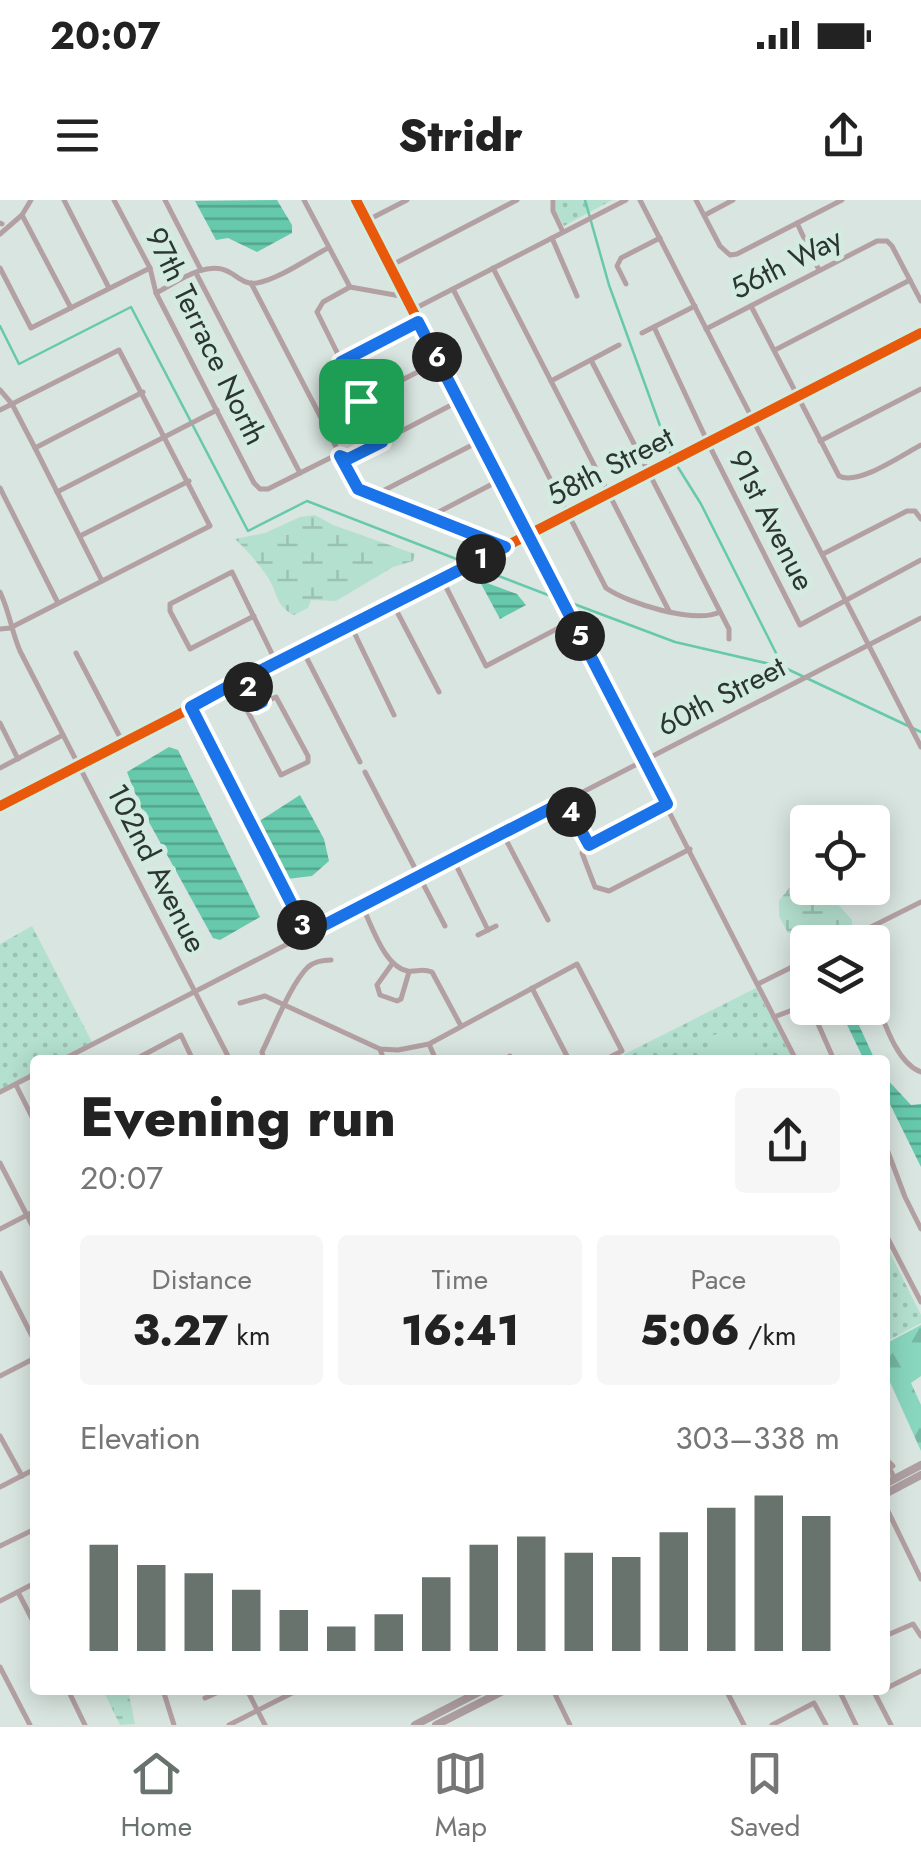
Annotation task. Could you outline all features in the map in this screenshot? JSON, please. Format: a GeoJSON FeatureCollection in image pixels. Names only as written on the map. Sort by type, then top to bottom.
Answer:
{"type":"FeatureCollection","features":[{"type":"Feature","properties":{"kind":"main road"},"geometry":{"type":"LineString","coordinates":[[890,1472],[921,1465]]}},
{"type":"Feature","properties":{"kind":"main road"},"geometry":{"type":"LineString","coordinates":[[890,1491],[921,1475]]}},
{"type":"Feature","properties":{"kind":"main road"},"geometry":{"type":"LineString","coordinates":[[415,1725],[474,1695]]}},
{"type":"Feature","properties":{"kind":"main road"},"geometry":{"type":"LineString","coordinates":[[436,1725],[495,1695]]}},
{"type":"Feature","properties":{"kind":"street"},"geometry":{"type":"LineString","coordinates":[[0,234],[22,215],[31,200]]}},
{"type":"Feature","properties":{"kind":"street"},"geometry":{"type":"LineString","coordinates":[[64,200],[109,288]]}},
{"type":"Feature","properties":{"kind":"street","name":"97th Terrace North"},"geometry":{"type":"LineString","coordinates":[[114,200],[150,268],[156,293],[254,483],[268,490],[300,473]]}},
{"type":"Feature","properties":{"kind":"street"},"geometry":{"type":"LineString","coordinates":[[164,200],[300,473],[327,458],[348,459],[459,402]]}},
{"type":"Feature","properties":{"kind":"street"},"geometry":{"type":"LineString","coordinates":[[304,200],[350,287]]}},
{"type":"Feature","properties":{"kind":"street"},"geometry":{"type":"LineString","coordinates":[[356,200],[793,1055]]}},
{"type":"Feature","properties":{"kind":"street"},"geometry":{"type":"LineString","coordinates":[[366,221],[407,200]]}},
{"type":"Feature","properties":{"kind":"street"},"geometry":{"type":"LineString","coordinates":[[390,266],[517,200]]}},
{"type":"Feature","properties":{"kind":"street"},"geometry":{"type":"LineString","coordinates":[[554,200],[554,212],[563,232]]}},
{"type":"Feature","properties":{"kind":"street"},"geometry":{"type":"LineString","coordinates":[[412,310],[626,200]]}},
{"type":"Feature","properties":{"kind":"street"},"geometry":{"type":"LineString","coordinates":[[640,200],[921,747]]}},
{"type":"Feature","properties":{"kind":"street"},"geometry":{"type":"LineString","coordinates":[[696,200],[720,246],[730,255],[842,200]]}},
{"type":"Feature","properties":{"kind":"street"},"geometry":{"type":"LineString","coordinates":[[704,215],[733,200]]}},
{"type":"Feature","properties":{"kind":"street"},"geometry":{"type":"LineString","coordinates":[[22,215],[71,308]]}},
{"type":"Feature","properties":{"kind":"street"},"geometry":{"type":"LineString","coordinates":[[797,223],[819,270]]}},
{"type":"Feature","properties":{"kind":"street"},"geometry":{"type":"LineString","coordinates":[[552,238],[577,296]]}},
{"type":"Feature","properties":{"kind":"street"},"geometry":{"type":"LineString","coordinates":[[626,284],[617,266],[621,258],[660,238]]}},
{"type":"Feature","properties":{"kind":"street","name":"56th Way"},"geometry":{"type":"LineString","coordinates":[[706,329],[877,241],[887,241],[910,280]]}},
{"type":"Feature","properties":{"kind":"street"},"geometry":{"type":"LineString","coordinates":[[250,283],[328,248]]}},
{"type":"Feature","properties":{"kind":"street"},"geometry":{"type":"LineString","coordinates":[[0,268],[31,328],[150,268]]}},
{"type":"Feature","properties":{"kind":"street"},"geometry":{"type":"LineString","coordinates":[[492,268],[669,611]]}},
{"type":"Feature","properties":{"kind":"street"},"geometry":{"type":"LineString","coordinates":[[156,293],[199,272],[222,269],[250,283],[358,489],[505,547]]}},
{"type":"Feature","properties":{"kind":"street"},"geometry":{"type":"LineString","coordinates":[[774,350],[910,280],[921,301]]}},
{"type":"Feature","properties":{"kind":"street"},"geometry":{"type":"LineString","coordinates":[[382,442],[317,312],[323,302],[350,287],[406,297]]}},
{"type":"Feature","properties":{"kind":"street"},"geometry":{"type":"LineString","coordinates":[[452,289],[611,592],[701,618],[720,612]]}},
{"type":"Feature","properties":{"kind":"street"},"geometry":{"type":"LineString","coordinates":[[642,333],[695,306]]}},
{"type":"Feature","properties":{"kind":"street"},"geometry":{"type":"LineString","coordinates":[[751,306],[838,476],[844,480],[856,478],[921,445]]}},
{"type":"Feature","properties":{"kind":"street"},"geometry":{"type":"LineString","coordinates":[[341,362],[418,322]]}},
{"type":"Feature","properties":{"kind":"street","name":"91st Avenue"},"geometry":{"type":"LineString","coordinates":[[654,327],[800,625],[845,598]]}},
{"type":"Feature","properties":{"kind":"street","name":"58th Street"},"geometry":{"type":"LineString","coordinates":[[0,806],[302,647],[709,445],[921,333]]}},
{"type":"Feature","properties":{"kind":"street"},"geometry":{"type":"LineString","coordinates":[[551,381],[618,345]]}},
{"type":"Feature","properties":{"kind":"street"},"geometry":{"type":"LineString","coordinates":[[0,410],[120,350],[210,526],[10,628],[0,629]]}},
{"type":"Feature","properties":{"kind":"street"},"geometry":{"type":"LineString","coordinates":[[591,360],[729,630],[729,639]]}},
{"type":"Feature","properties":{"kind":"street"},"geometry":{"type":"LineString","coordinates":[[361,401],[439,361]]}},
{"type":"Feature","properties":{"kind":"street"},"geometry":{"type":"LineString","coordinates":[[820,441],[921,389]]}},
{"type":"Feature","properties":{"kind":"street"},"geometry":{"type":"LineString","coordinates":[[0,390],[12,404],[102,581]]}},
{"type":"Feature","properties":{"kind":"street"},"geometry":{"type":"LineString","coordinates":[[35,448],[143,392]]}},
{"type":"Feature","properties":{"kind":"street"},"geometry":{"type":"LineString","coordinates":[[58,492],[217,410]]}},
{"type":"Feature","properties":{"kind":"street"},"geometry":{"type":"LineString","coordinates":[[373,496],[480,442]]}},
{"type":"Feature","properties":{"kind":"street"},"geometry":{"type":"LineString","coordinates":[[430,517],[500,480]]}},
{"type":"Feature","properties":{"kind":"street"},"geometry":{"type":"LineString","coordinates":[[80,536],[189,481]]}},
{"type":"Feature","properties":{"kind":"street"},"geometry":{"type":"LineString","coordinates":[[0,488],[58,604]]}},
{"type":"Feature","properties":{"kind":"street"},"geometry":{"type":"LineString","coordinates":[[822,554],[908,510],[915,511],[921,519]]}},
{"type":"Feature","properties":{"kind":"street"},"geometry":{"type":"LineString","coordinates":[[845,598],[921,560]]}},
{"type":"Feature","properties":{"kind":"street"},"geometry":{"type":"LineString","coordinates":[[254,616],[190,648],[170,604],[232,572],[254,616],[276,662]]}},
{"type":"Feature","properties":{"kind":"street"},"geometry":{"type":"LineString","coordinates":[[442,579],[486,666],[572,622]]}},
{"type":"Feature","properties":{"kind":"street","name":"102nd Avenue"},"geometry":{"type":"LineString","coordinates":[[0,592],[12,616],[10,628],[227,1055]]}},
{"type":"Feature","properties":{"kind":"street"},"geometry":{"type":"LineString","coordinates":[[393,604],[439,692]]}},
{"type":"Feature","properties":{"kind":"street","name":"60th Street"},"geometry":{"type":"LineString","coordinates":[[72,1055],[921,618]]}},
{"type":"Feature","properties":{"kind":"street"},"geometry":{"type":"LineString","coordinates":[[351,626],[394,715]]}},
{"type":"Feature","properties":{"kind":"street"},"geometry":{"type":"LineString","coordinates":[[302,647],[360,762]]}},
{"type":"Feature","properties":{"kind":"street"},"geometry":{"type":"LineString","coordinates":[[76,653],[122,741]]}},
{"type":"Feature","properties":{"kind":"street"},"geometry":{"type":"LineString","coordinates":[[247,677],[259,703]]}},
{"type":"Feature","properties":{"kind":"street"},"geometry":{"type":"LineString","coordinates":[[276,696],[308,762],[281,776],[248,717],[247,710],[259,703],[276,696]]}},
{"type":"Feature","properties":{"kind":"street"},"geometry":{"type":"LineString","coordinates":[[191,707],[307,934]]}},
{"type":"Feature","properties":{"kind":"street"},"geometry":{"type":"LineString","coordinates":[[0,723],[18,758]]}},
{"type":"Feature","properties":{"kind":"street"},"geometry":{"type":"LineString","coordinates":[[0,768],[63,735]]}},
{"type":"Feature","properties":{"kind":"street"},"geometry":{"type":"LineString","coordinates":[[365,772],[446,926]]}},
{"type":"Feature","properties":{"kind":"street"},"geometry":{"type":"LineString","coordinates":[[565,801],[589,845]]}},
{"type":"Feature","properties":{"kind":"street"},"geometry":{"type":"LineString","coordinates":[[667,804],[589,845],[582,858],[600,890],[609,892],[690,849]]}},
{"type":"Feature","properties":{"kind":"street"},"geometry":{"type":"LineString","coordinates":[[502,834],[548,920]]}},
{"type":"Feature","properties":{"kind":"street"},"geometry":{"type":"LineString","coordinates":[[453,859],[488,930]]}},
{"type":"Feature","properties":{"kind":"street"},"geometry":{"type":"LineString","coordinates":[[875,925],[921,902]]}},
{"type":"Feature","properties":{"kind":"street"},"geometry":{"type":"LineString","coordinates":[[362,906],[392,964],[409,972],[425,968],[432,972],[461,1026]]}},
{"type":"Feature","properties":{"kind":"street"},"geometry":{"type":"LineString","coordinates":[[478,935],[496,926]]}},
{"type":"Feature","properties":{"kind":"street"},"geometry":{"type":"LineString","coordinates":[[263,1055],[309,966],[331,960]]}},
{"type":"Feature","properties":{"kind":"street"},"geometry":{"type":"LineString","coordinates":[[392,964],[377,985],[380,995],[388,999],[401,999],[409,972]]}},
{"type":"Feature","properties":{"kind":"street"},"geometry":{"type":"LineString","coordinates":[[240,1003],[265,996],[380,1049],[408,1048],[429,1044],[577,964],[622,1051],[614,1055]]}},
{"type":"Feature","properties":{"kind":"street"},"geometry":{"type":"LineString","coordinates":[[758,984],[790,968]]}},
{"type":"Feature","properties":{"kind":"street"},"geometry":{"type":"LineString","coordinates":[[532,988],[566,1055]]}},
{"type":"Feature","properties":{"kind":"street"},"geometry":{"type":"LineString","coordinates":[[774,1017],[790,1012]]}},
{"type":"Feature","properties":{"kind":"street"},"geometry":{"type":"LineString","coordinates":[[818,1025],[832,1055]]}},
{"type":"Feature","properties":{"kind":"street"},"geometry":{"type":"LineString","coordinates":[[888,1025],[900,1052],[921,1072]]}},
{"type":"Feature","properties":{"kind":"street"},"geometry":{"type":"LineString","coordinates":[[144,1055],[181,1036],[191,1055]]}},
{"type":"Feature","properties":{"kind":"street"},"geometry":{"type":"LineString","coordinates":[[429,1044],[434,1055]]}},
{"type":"Feature","properties":{"kind":"street"},"geometry":{"type":"LineString","coordinates":[[380,1049],[382,1055]]}},
{"type":"Feature","properties":{"kind":"street"},"geometry":{"type":"LineString","coordinates":[[0,1092],[30,1077]]}},
{"type":"Feature","properties":{"kind":"street"},"geometry":{"type":"LineString","coordinates":[[16,1084],[30,1113]]}},
{"type":"Feature","properties":{"kind":"street"},"geometry":{"type":"LineString","coordinates":[[890,1156],[921,1229]]}},
{"type":"Feature","properties":{"kind":"street"},"geometry":{"type":"LineString","coordinates":[[0,1163],[30,1221]]}},
{"type":"Feature","properties":{"kind":"street"},"geometry":{"type":"LineString","coordinates":[[0,1229],[30,1214]]}},
{"type":"Feature","properties":{"kind":"street"},"geometry":{"type":"LineString","coordinates":[[890,1242],[920,1300]]}},
{"type":"Feature","properties":{"kind":"street"},"geometry":{"type":"LineString","coordinates":[[0,1274],[30,1332]]}},
{"type":"Feature","properties":{"kind":"street"},"geometry":{"type":"LineString","coordinates":[[0,1376],[30,1361]]}},
{"type":"Feature","properties":{"kind":"street"},"geometry":{"type":"LineString","coordinates":[[0,1436],[22,1476]]}},
{"type":"Feature","properties":{"kind":"street"},"geometry":{"type":"LineString","coordinates":[[0,1487],[30,1472]]}},
{"type":"Feature","properties":{"kind":"street"},"geometry":{"type":"LineString","coordinates":[[890,1516],[921,1579]]}},
{"type":"Feature","properties":{"kind":"street"},"geometry":{"type":"LineString","coordinates":[[1,1545],[30,1531]]}},
{"type":"Feature","properties":{"kind":"street"},"geometry":{"type":"LineString","coordinates":[[909,1554],[921,1547]]}},
{"type":"Feature","properties":{"kind":"street"},"geometry":{"type":"LineString","coordinates":[[0,1601],[30,1586]]}},
{"type":"Feature","properties":{"kind":"street"},"geometry":{"type":"LineString","coordinates":[[18,1592],[30,1615]]}},
{"type":"Feature","properties":{"kind":"street"},"geometry":{"type":"LineString","coordinates":[[890,1634],[912,1624],[921,1636]]}},
{"type":"Feature","properties":{"kind":"street"},"geometry":{"type":"LineString","coordinates":[[0,1667],[30,1725]]}},
{"type":"Feature","properties":{"kind":"street"},"geometry":{"type":"LineString","coordinates":[[890,1687],[921,1671]]}},
{"type":"Feature","properties":{"kind":"street"},"geometry":{"type":"LineString","coordinates":[[70,1695],[85,1725]]}},
{"type":"Feature","properties":{"kind":"street"},"geometry":{"type":"LineString","coordinates":[[165,1695],[174,1725]]}},
{"type":"Feature","properties":{"kind":"street"},"geometry":{"type":"LineString","coordinates":[[205,1698],[212,1695]]}},
{"type":"Feature","properties":{"kind":"street"},"geometry":{"type":"LineString","coordinates":[[250,1695],[265,1725]]}},
{"type":"Feature","properties":{"kind":"street"},"geometry":{"type":"LineString","coordinates":[[229,1725],[288,1695]]}},
{"type":"Feature","properties":{"kind":"street"},"geometry":{"type":"LineString","coordinates":[[555,1695],[570,1725]]}},
{"type":"Feature","properties":{"kind":"street"},"geometry":{"type":"LineString","coordinates":[[731,1695],[744,1725]]}},
{"type":"Feature","properties":{"kind":"street"},"geometry":{"type":"LineString","coordinates":[[841,1695],[856,1725]]}},
{"type":"Feature","properties":{"kind":"street"},"geometry":{"type":"LineString","coordinates":[[875,1695],[890,1725]]}},
{"type":"Feature","properties":{"kind":"street"},"geometry":{"type":"LineString","coordinates":[[778,1724],[814,1703],[826,1725]]}},
{"type":"Feature","properties":{"kind":"green space"},"geometry":{"type":"Polygon","coordinates":[[[556,200],[612,200],[564,226],[556,212],[556,200]]]}},
{"type":"Feature","properties":{"kind":"green space"},"geometry":{"type":"Polygon","coordinates":[[[315,515],[415,554],[413,561],[393,567],[336,601],[311,600],[308,608],[294,615],[283,607],[267,576],[235,539],[315,515]]]}},
{"type":"Feature","properties":{"kind":"green space"},"geometry":{"type":"Polygon","coordinates":[[[790,887],[790,905],[838,905],[852,925],[790,925],[788,933],[779,916],[779,901],[790,887]]]}},
{"type":"Feature","properties":{"kind":"green space"},"geometry":{"type":"Polygon","coordinates":[[[32,926],[92,1042],[67,1055],[30,1055],[30,1075],[0,1090],[0,944],[32,926]]]}},
{"type":"Feature","properties":{"kind":"green space"},"geometry":{"type":"Polygon","coordinates":[[[756,988],[790,1055],[623,1055],[756,988]]]}},
{"type":"Feature","properties":{"kind":"green space"},"geometry":{"type":"Polygon","coordinates":[[[717,1034],[743,1039],[756,1054],[713,1055],[706,1038],[717,1034]]]}},
{"type":"Feature","properties":{"kind":"green space"},"geometry":{"type":"Polygon","coordinates":[[[890,1253],[921,1315],[921,1323],[890,1339],[890,1253]]]}},
{"type":"Feature","properties":{"kind":"green space"},"geometry":{"type":"Polygon","coordinates":[[[921,1325],[921,1376],[911,1383],[921,1405],[921,1451],[890,1382],[890,1341],[921,1325]]]}},
{"type":"Feature","properties":{"kind":"green space"},"geometry":{"type":"Polygon","coordinates":[[[105,1695],[129,1695],[135,1724],[120,1725],[105,1695]]]}},
{"type":"Feature","properties":{"kind":"shaded area"},"geometry":{"type":"Polygon","coordinates":[[[277,200],[292,225],[292,233],[257,252],[228,238],[216,240],[195,201],[277,200]]]}},
{"type":"Feature","properties":{"kind":"shaded area"},"geometry":{"type":"Polygon","coordinates":[[[479,580],[517,594],[526,605],[500,619],[479,580]]]}},
{"type":"Feature","properties":{"kind":"shaded area"},"geometry":{"type":"Polygon","coordinates":[[[169,747],[178,750],[260,917],[220,940],[213,938],[140,806],[127,772],[169,747]]]}},
{"type":"Feature","properties":{"kind":"shaded area"},"geometry":{"type":"Polygon","coordinates":[[[300,795],[324,839],[329,861],[312,876],[287,879],[258,822],[300,795]]]}},
{"type":"Feature","properties":{"kind":"shaded area"},"geometry":{"type":"Polygon","coordinates":[[[847,1025],[859,1025],[873,1055],[862,1055],[847,1025]]]}},
{"type":"Feature","properties":{"kind":"shaded area"},"geometry":{"type":"Polygon","coordinates":[[[890,1082],[911,1105],[921,1104],[921,1167],[890,1104],[890,1082]]]}},
{"type":"Feature","properties":{"kind":"waterway"},"geometry":{"type":"LineString","coordinates":[[585,200],[609,285],[671,456],[701,504],[783,667]]}},
{"type":"Feature","properties":{"kind":"waterway"},"geometry":{"type":"LineString","coordinates":[[0,326],[19,364],[131,307],[248,531],[307,501],[464,562]]}},
{"type":"Feature","properties":{"kind":"waterway"},"geometry":{"type":"LineString","coordinates":[[470,565],[548,595]]}},
{"type":"Feature","properties":{"kind":"waterway"},"geometry":{"type":"LineString","coordinates":[[574,604],[675,642],[783,667],[921,732]]}},
{"type":"Feature","properties":{"kind":"cycle path"},"geometry":{"type":"LineString","coordinates":[[356,200],[644,761]]}},
{"type":"Feature","properties":{"kind":"cycle path"},"geometry":{"type":"LineString","coordinates":[[0,806],[921,333]]}},
{"type":"Feature","properties":{"kind":"route"},"geometry":{"type":"LineString","coordinates":[[418,322],[667,804],[589,845],[565,801],[307,934],[191,707],[244,678],[256,705],[262,702],[250,676],[505,547],[358,489],[340,456],[348,459],[382,442],[361,401],[341,362],[418,322]]}}]}
